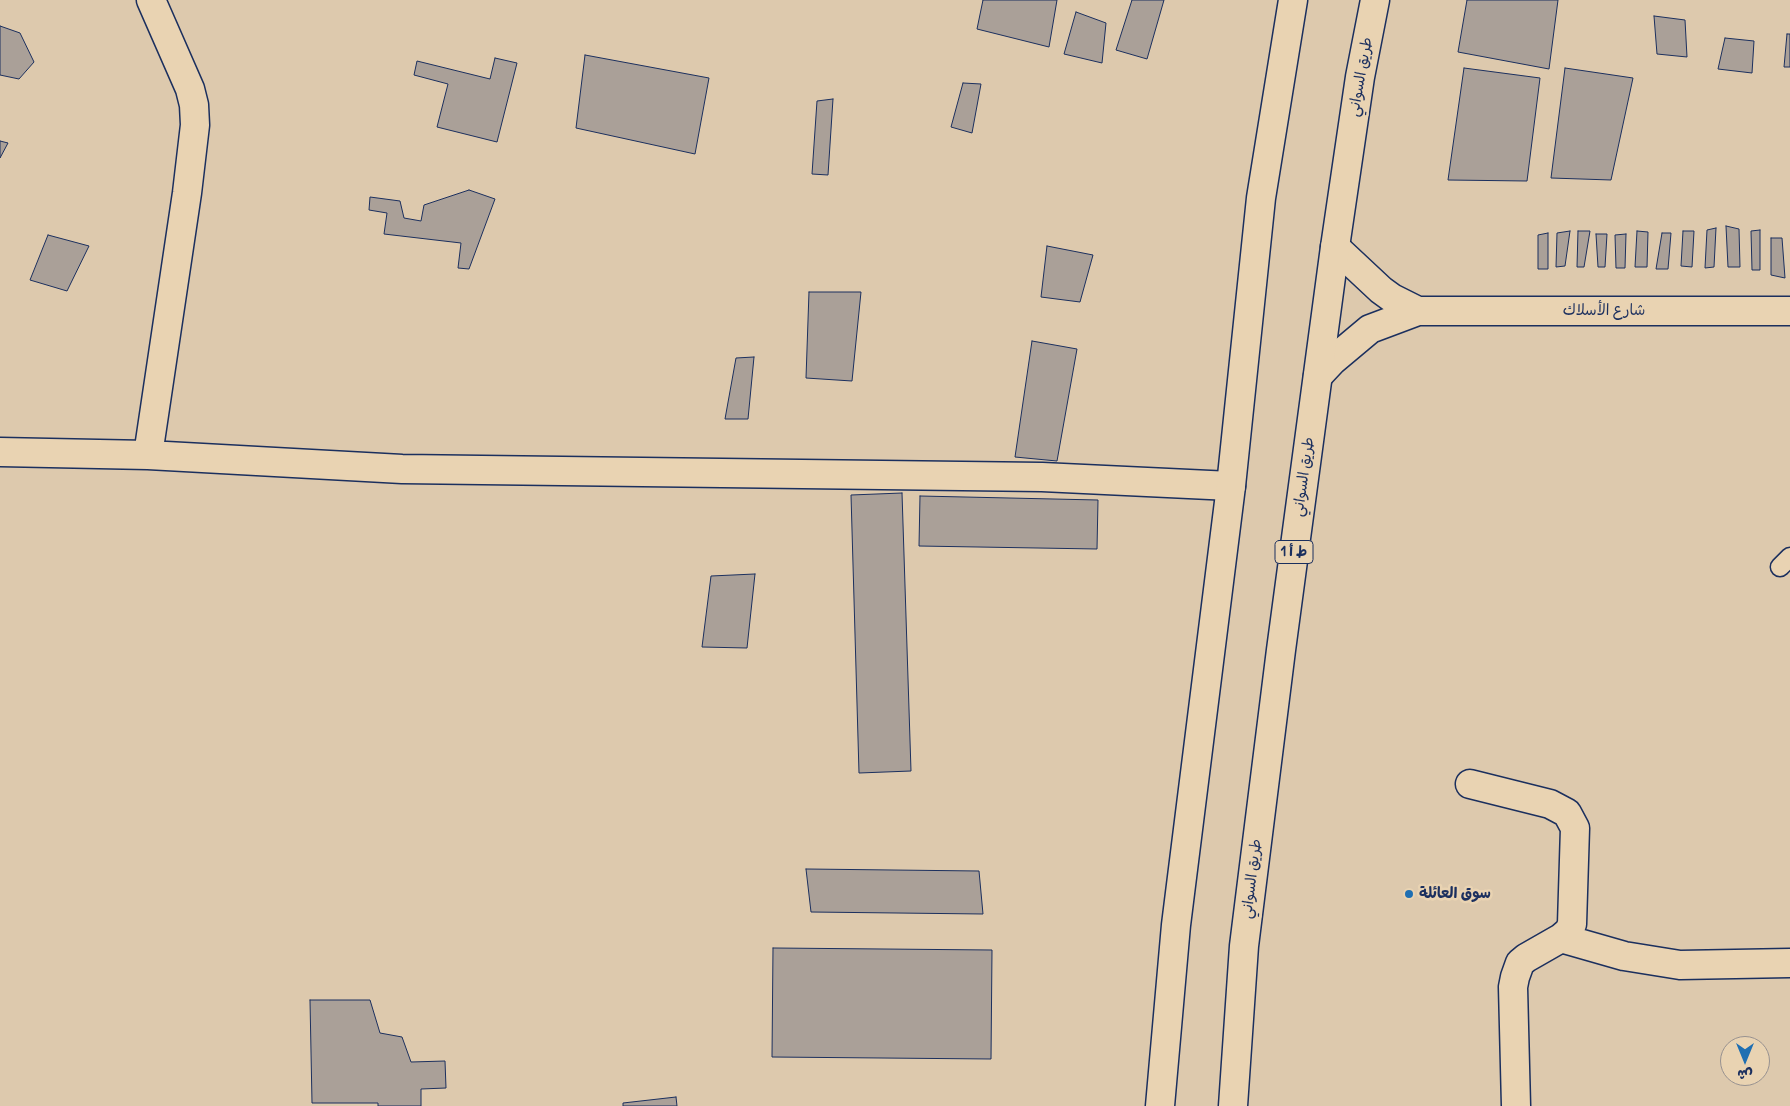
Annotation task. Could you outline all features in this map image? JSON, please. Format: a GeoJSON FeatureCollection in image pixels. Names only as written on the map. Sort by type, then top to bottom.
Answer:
{"type":"FeatureCollection","features":[{"type":"Feature","properties":{"kind":"main road"},"geometry":{"type":"LineString","coordinates":[[148,455],[186,202],[195,124],[194,105],[190,89],[151,0]]}},
{"type":"Feature","properties":{"kind":"main road"},"geometry":{"type":"LineString","coordinates":[[1160,1106],[1176,925],[1231,486],[1261,198],[1293,0]]}},
{"type":"Feature","properties":{"kind":"main road","name":"طريق السواني"},"geometry":{"type":"LineString","coordinates":[[1233,1106],[1244,946],[1282,640],[1335,247],[1360,77],[1375,0]]}},
{"type":"Feature","properties":{"kind":"main road","name":"شارع الأسلاك"},"geometry":{"type":"LineString","coordinates":[[1335,247],[1381,290],[1392,298],[1418,311]]}},
{"type":"Feature","properties":{"kind":"main road","name":"شارع الأسلاك"},"geometry":{"type":"LineString","coordinates":[[1318,376],[1333,360],[1370,329],[1418,311],[1790,311]]}},
{"type":"Feature","properties":{"kind":"main road"},"geometry":{"type":"LineString","coordinates":[[0,452],[148,455],[402,469],[1042,478],[1231,486]]}},
{"type":"Feature","properties":{"kind":"main road"},"geometry":{"type":"LineString","coordinates":[[1470,784],[1550,804],[1567,813],[1576,828],[1572,924],[1569,931],[1561,938],[1526,958],[1517,968],[1514,988],[1516,1106]]}},
{"type":"Feature","properties":{"kind":"main road"},"geometry":{"type":"LineString","coordinates":[[1561,938],[1624,956],[1680,965],[1790,964]]}},
{"type":"Feature","properties":{"kind":"building"},"geometry":{"type":"Polygon","coordinates":[[[983,0],[1057,0],[1049,47],[977,29],[983,0]]]}},
{"type":"Feature","properties":{"kind":"building"},"geometry":{"type":"Polygon","coordinates":[[[1132,0],[1164,0],[1147,59],[1116,50],[1132,0]]]}},
{"type":"Feature","properties":{"kind":"building"},"geometry":{"type":"Polygon","coordinates":[[[1467,0],[1558,0],[1549,69],[1458,52],[1467,0]]]}},
{"type":"Feature","properties":{"kind":"building"},"geometry":{"type":"Polygon","coordinates":[[[1076,12],[1106,23],[1102,63],[1064,54],[1076,12]]]}},
{"type":"Feature","properties":{"kind":"building"},"geometry":{"type":"Polygon","coordinates":[[[1654,16],[1685,20],[1687,57],[1657,54],[1654,16]]]}},
{"type":"Feature","properties":{"kind":"building"},"geometry":{"type":"Polygon","coordinates":[[[0,26],[20,33],[34,62],[19,79],[0,75],[0,26]]]}},
{"type":"Feature","properties":{"kind":"building"},"geometry":{"type":"Polygon","coordinates":[[[1787,34],[1790,34],[1790,67],[1784,67],[1787,34]]]}},
{"type":"Feature","properties":{"kind":"building"},"geometry":{"type":"Polygon","coordinates":[[[1725,38],[1754,41],[1752,73],[1718,69],[1725,38]]]}},
{"type":"Feature","properties":{"kind":"building"},"geometry":{"type":"Polygon","coordinates":[[[585,55],[709,78],[695,154],[576,128],[585,55]]]}},
{"type":"Feature","properties":{"kind":"building"},"geometry":{"type":"Polygon","coordinates":[[[495,58],[517,63],[497,142],[437,127],[448,84],[414,75],[417,61],[490,79],[495,58]]]}},
{"type":"Feature","properties":{"kind":"building"},"geometry":{"type":"Polygon","coordinates":[[[1464,68],[1540,78],[1527,181],[1448,180],[1464,68]]]}},
{"type":"Feature","properties":{"kind":"building"},"geometry":{"type":"Polygon","coordinates":[[[1565,68],[1633,78],[1611,180],[1551,178],[1565,68]]]}},
{"type":"Feature","properties":{"kind":"building"},"geometry":{"type":"Polygon","coordinates":[[[963,83],[981,84],[972,133],[951,127],[963,83]]]}},
{"type":"Feature","properties":{"kind":"building"},"geometry":{"type":"Polygon","coordinates":[[[833,99],[828,175],[812,174],[817,101],[833,99]]]}},
{"type":"Feature","properties":{"kind":"building"},"geometry":{"type":"Polygon","coordinates":[[[0,141],[8,143],[0,158],[0,141]]]}},
{"type":"Feature","properties":{"kind":"building"},"geometry":{"type":"Polygon","coordinates":[[[469,190],[495,199],[469,269],[458,268],[461,243],[384,234],[387,213],[369,210],[370,197],[400,201],[404,218],[421,221],[424,205],[469,190]]]}},
{"type":"Feature","properties":{"kind":"building"},"geometry":{"type":"Polygon","coordinates":[[[1726,226],[1739,229],[1740,267],[1728,267],[1726,226]]]}},
{"type":"Feature","properties":{"kind":"building"},"geometry":{"type":"Polygon","coordinates":[[[1716,228],[1714,267],[1705,268],[1707,230],[1716,228]]]}},
{"type":"Feature","properties":{"kind":"building"},"geometry":{"type":"Polygon","coordinates":[[[1760,230],[1760,270],[1752,270],[1751,231],[1760,230]]]}},
{"type":"Feature","properties":{"kind":"building"},"geometry":{"type":"Polygon","coordinates":[[[1570,231],[1565,266],[1556,267],[1557,233],[1570,231]]]}},
{"type":"Feature","properties":{"kind":"building"},"geometry":{"type":"Polygon","coordinates":[[[1578,231],[1590,231],[1584,267],[1577,267],[1578,231]]]}},
{"type":"Feature","properties":{"kind":"building"},"geometry":{"type":"Polygon","coordinates":[[[1637,231],[1648,232],[1647,267],[1635,267],[1637,231]]]}},
{"type":"Feature","properties":{"kind":"building"},"geometry":{"type":"Polygon","coordinates":[[[1683,231],[1694,231],[1692,267],[1681,266],[1683,231]]]}},
{"type":"Feature","properties":{"kind":"building"},"geometry":{"type":"Polygon","coordinates":[[[1548,233],[1548,269],[1538,269],[1538,235],[1548,233]]]}},
{"type":"Feature","properties":{"kind":"building"},"geometry":{"type":"Polygon","coordinates":[[[1662,233],[1671,233],[1668,269],[1656,269],[1662,233]]]}},
{"type":"Feature","properties":{"kind":"building"},"geometry":{"type":"Polygon","coordinates":[[[1596,234],[1607,234],[1605,267],[1598,267],[1596,234]]]}},
{"type":"Feature","properties":{"kind":"building"},"geometry":{"type":"Polygon","coordinates":[[[1626,234],[1625,268],[1616,268],[1615,235],[1626,234]]]}},
{"type":"Feature","properties":{"kind":"building"},"geometry":{"type":"Polygon","coordinates":[[[48,235],[89,246],[67,291],[30,280],[48,235]]]}},
{"type":"Feature","properties":{"kind":"building"},"geometry":{"type":"Polygon","coordinates":[[[1771,238],[1782,238],[1785,278],[1771,275],[1771,238]]]}},
{"type":"Feature","properties":{"kind":"building"},"geometry":{"type":"Polygon","coordinates":[[[1047,246],[1093,255],[1080,302],[1041,297],[1047,246]]]}},
{"type":"Feature","properties":{"kind":"building"},"geometry":{"type":"Polygon","coordinates":[[[809,292],[861,292],[852,381],[806,378],[809,292]]]}},
{"type":"Feature","properties":{"kind":"building"},"geometry":{"type":"Polygon","coordinates":[[[1032,341],[1077,349],[1057,461],[1015,457],[1032,341]]]}},
{"type":"Feature","properties":{"kind":"building"},"geometry":{"type":"Polygon","coordinates":[[[754,357],[748,419],[725,419],[736,358],[754,357]]]}},
{"type":"Feature","properties":{"kind":"building"},"geometry":{"type":"Polygon","coordinates":[[[902,493],[911,771],[859,773],[851,495],[902,493]]]}},
{"type":"Feature","properties":{"kind":"building"},"geometry":{"type":"Polygon","coordinates":[[[920,496],[1098,500],[1097,549],[919,546],[920,496]]]}},
{"type":"Feature","properties":{"kind":"building"},"geometry":{"type":"Polygon","coordinates":[[[755,574],[747,648],[702,647],[711,576],[755,574]]]}},
{"type":"Feature","properties":{"kind":"building"},"geometry":{"type":"Polygon","coordinates":[[[806,869],[979,871],[983,914],[811,912],[806,869]]]}},
{"type":"Feature","properties":{"kind":"building"},"geometry":{"type":"Polygon","coordinates":[[[773,948],[992,950],[991,1059],[772,1057],[773,948]]]}},
{"type":"Feature","properties":{"kind":"building"},"geometry":{"type":"Polygon","coordinates":[[[310,1000],[370,1000],[380,1033],[402,1037],[411,1062],[445,1061],[446,1088],[421,1089],[421,1106],[378,1106],[378,1103],[312,1103],[310,1000]]]}},
{"type":"Feature","properties":{"kind":"building"},"geometry":{"type":"Polygon","coordinates":[[[676,1097],[677,1106],[623,1106],[623,1103],[676,1097]]]}},
{"type":"Feature","properties":{"kind":"place","name":"سوق العائلة"},"geometry":{"type":"Point","coordinates":[1409,894]}}]}
